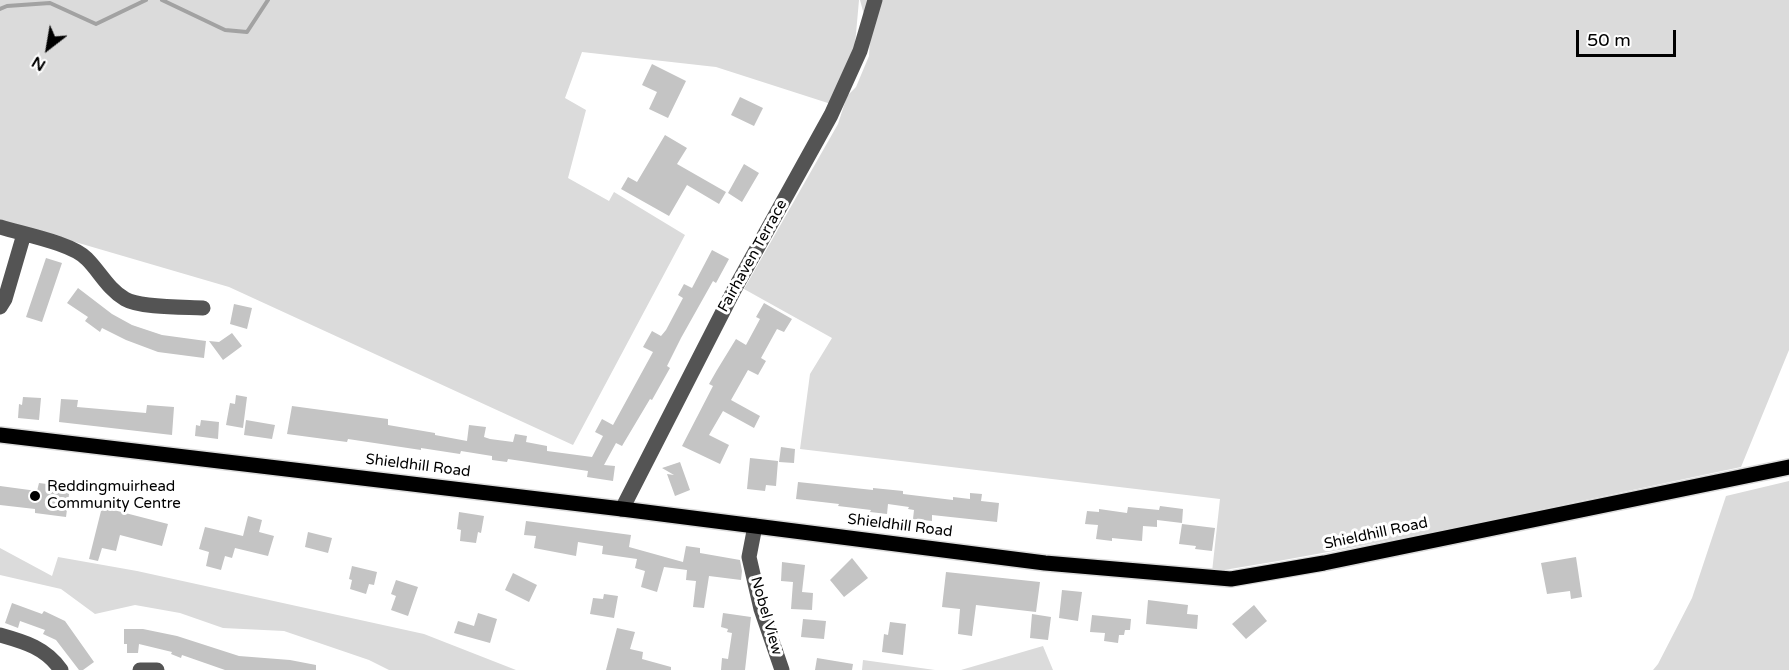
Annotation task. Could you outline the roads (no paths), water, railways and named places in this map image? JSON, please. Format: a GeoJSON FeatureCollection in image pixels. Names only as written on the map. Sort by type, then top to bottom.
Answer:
{"type":"FeatureCollection","features":[{"type":"Feature","properties":{"kind":"main road","name":"Shieldhill Road"},"geometry":{"type":"LineString","coordinates":[[0,435],[622,509],[1045,563],[1231,579],[1335,561],[1789,467]]}},
{"type":"Feature","properties":{"kind":"street","name":"Fairhaven Terrace"},"geometry":{"type":"LineString","coordinates":[[622,509],[734,290],[831,115],[860,51],[875,0]]}},
{"type":"Feature","properties":{"kind":"street"},"geometry":{"type":"LineString","coordinates":[[0,227],[60,244],[86,257],[110,286],[126,300],[147,304],[203,308]]}},
{"type":"Feature","properties":{"kind":"street"},"geometry":{"type":"LineString","coordinates":[[0,307],[5,299],[24,234]]}},
{"type":"Feature","properties":{"kind":"street","name":"Nobel View"},"geometry":{"type":"LineString","coordinates":[[755,526],[750,557],[761,609],[782,670]]}},
{"type":"Feature","properties":{"kind":"street"},"geometry":{"type":"LineString","coordinates":[[0,635],[44,651],[61,670]]}},
{"type":"Feature","properties":{"kind":"street"},"geometry":{"type":"LineString","coordinates":[[141,670],[157,670]]}},
{"type":"Feature","properties":{"kind":"waterway"},"geometry":{"type":"LineString","coordinates":[[0,9],[7,6],[50,3],[96,24],[146,0]]}},
{"type":"Feature","properties":{"kind":"waterway"},"geometry":{"type":"LineString","coordinates":[[162,0],[225,30],[247,32],[268,0]]}},
{"type":"Feature","properties":{"kind":"place","name":"Reddingmuirhead Community Centre"},"geometry":{"type":"Point","coordinates":[35,496]}}]}
